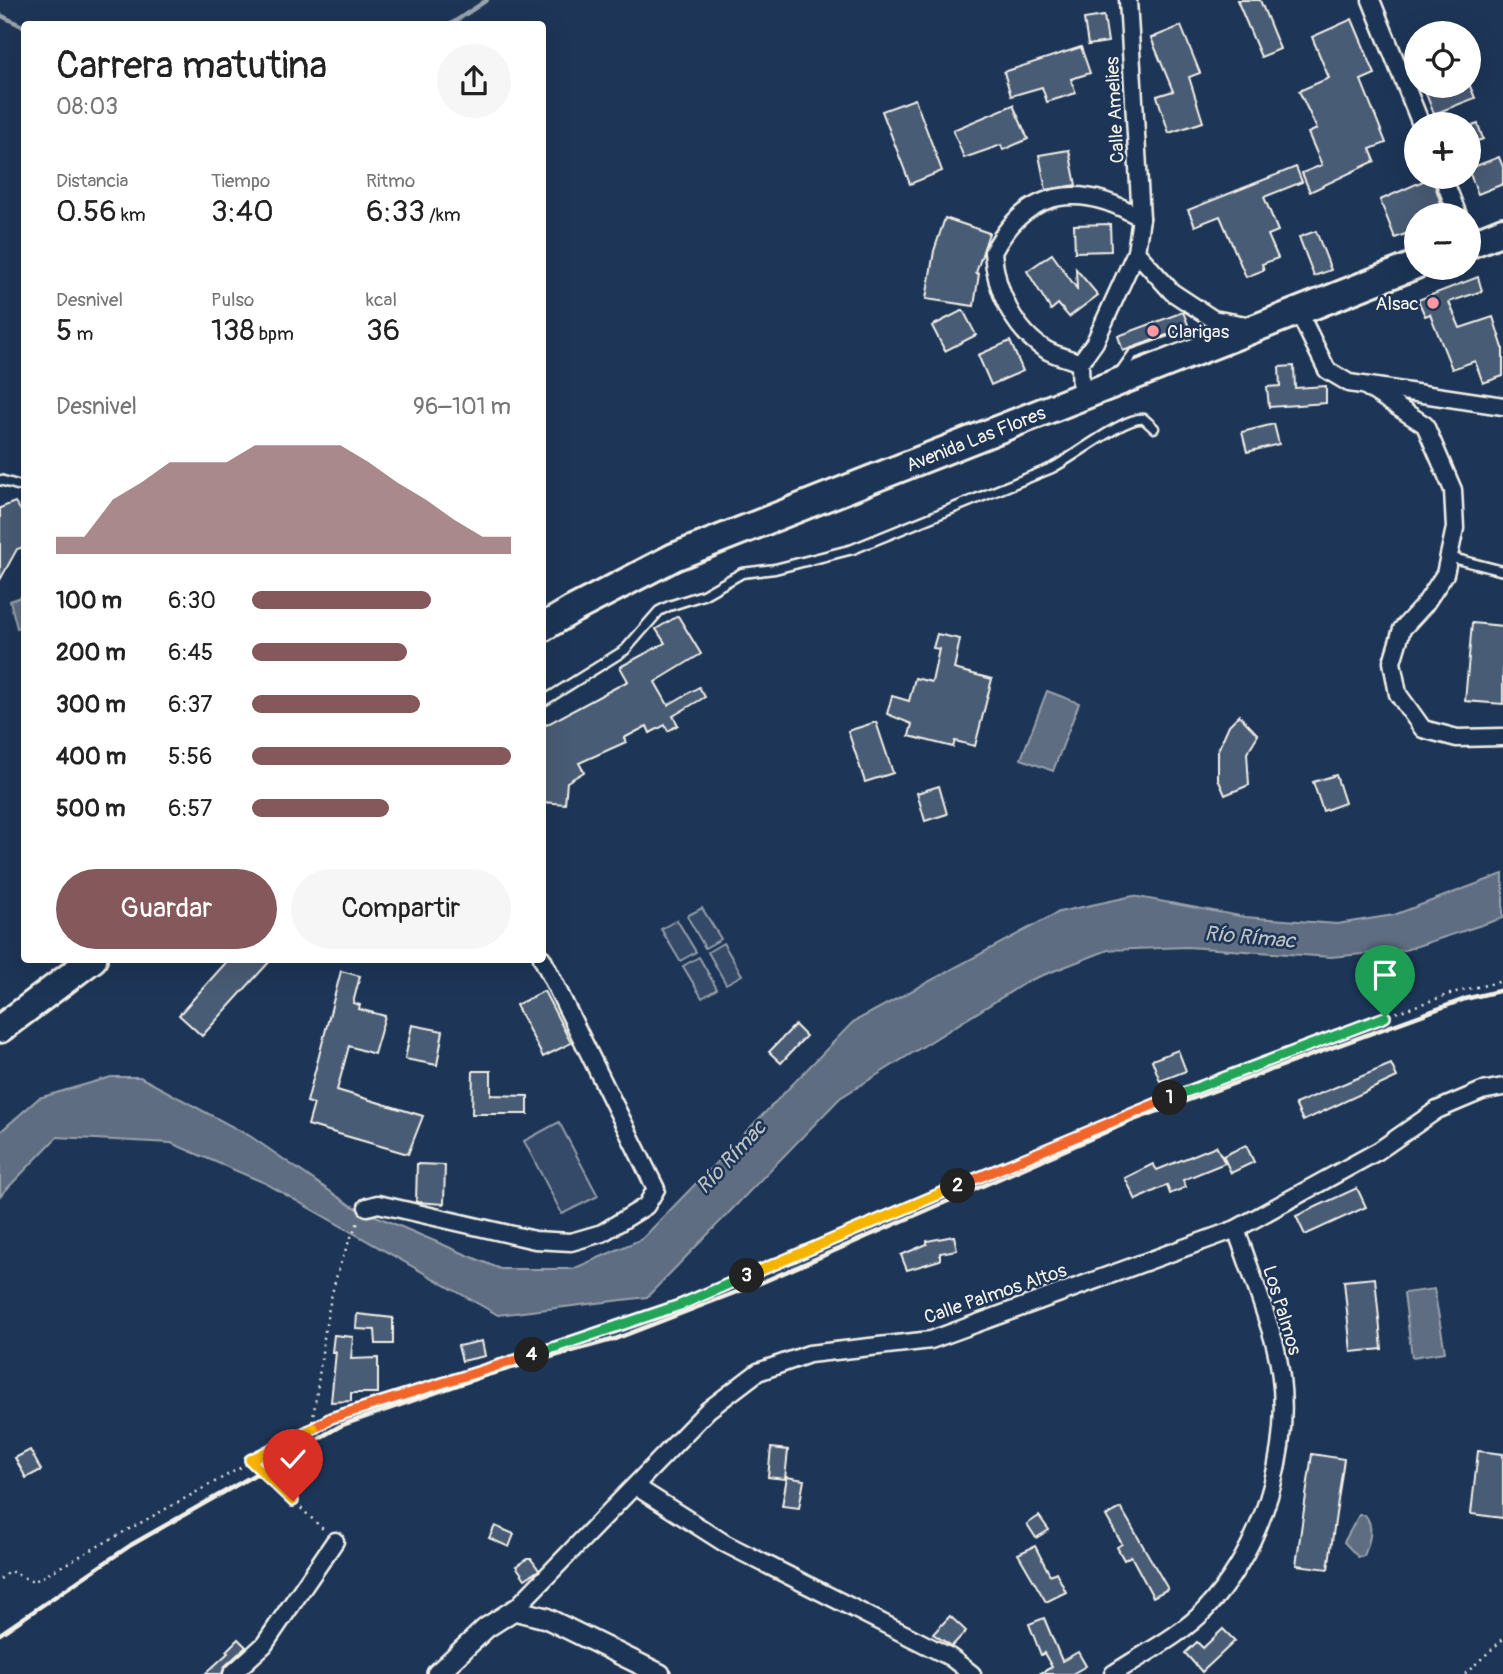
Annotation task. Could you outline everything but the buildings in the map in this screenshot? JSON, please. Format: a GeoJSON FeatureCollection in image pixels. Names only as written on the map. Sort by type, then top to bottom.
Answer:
{"type":"FeatureCollection","features":[{"type":"Feature","properties":{"kind":"highway"},"geometry":{"type":"LineString","coordinates":[[1481,239],[1503,231]]}},
{"type":"Feature","properties":{"kind":"highway","name":"Avenida Las Flores"},"geometry":{"type":"LineString","coordinates":[[546,626],[674,557],[1404,270]]}},
{"type":"Feature","properties":{"kind":"highway"},"geometry":{"type":"LineString","coordinates":[[0,1028],[88,963]]}},
{"type":"Feature","properties":{"kind":"street","name":"Calle Amelies"},"geometry":{"type":"LineString","coordinates":[[1128,0],[1141,218]]}},
{"type":"Feature","properties":{"kind":"street"},"geometry":{"type":"LineString","coordinates":[[1371,0],[1417,112]]}},
{"type":"Feature","properties":{"kind":"street"},"geometry":{"type":"LineString","coordinates":[[1080,363],[1047,350],[1021,327],[1000,291],[993,252],[1015,217],[1030,206],[1047,201],[1094,198],[1116,203],[1141,218],[1136,252],[1095,342],[1080,363],[1081,398]]}},
{"type":"Feature","properties":{"kind":"street"},"geometry":{"type":"LineString","coordinates":[[1136,252],[1172,292],[1213,319],[1258,327]]}},
{"type":"Feature","properties":{"kind":"street"},"geometry":{"type":"LineString","coordinates":[[1298,311],[1327,370],[1349,383],[1503,407]]}},
{"type":"Feature","properties":{"kind":"street"},"geometry":{"type":"LineString","coordinates":[[1367,387],[1424,425],[1453,489],[1455,528],[1445,574],[1425,604],[1402,629],[1392,662],[1398,694],[1423,729],[1457,738],[1503,737]]}},
{"type":"Feature","properties":{"kind":"street"},"geometry":{"type":"LineString","coordinates":[[367,1207],[378,1204],[535,1240],[571,1242],[602,1233],[646,1206],[656,1189],[544,963]]}},
{"type":"Feature","properties":{"kind":"street","name":"Calle Palmos Altos"},"geometry":{"type":"LineString","coordinates":[[514,1610],[708,1410],[758,1372],[809,1354],[932,1340],[1236,1228],[1378,1151],[1437,1110],[1482,1091],[1503,1087]]}},
{"type":"Feature","properties":{"kind":"street","name":"Los Palmos"},"geometry":{"type":"LineString","coordinates":[[1113,1674],[1204,1611],[1248,1549],[1265,1509],[1276,1467],[1280,1429],[1279,1367],[1275,1346],[1236,1228]]}},
{"type":"Feature","properties":{"kind":"street"},"geometry":{"type":"LineString","coordinates":[[635,1486],[726,1544],[950,1657],[972,1674]]}},
{"type":"Feature","properties":{"kind":"street"},"geometry":{"type":"LineString","coordinates":[[232,1674],[264,1645],[335,1541]]}},
{"type":"Feature","properties":{"kind":"street"},"geometry":{"type":"LineString","coordinates":[[437,1674],[486,1628],[514,1610],[546,1618],[660,1674]]}},
{"type":"Feature","properties":{"kind":"lane"},"geometry":{"type":"LineString","coordinates":[[546,699],[625,650],[659,611],[703,595],[742,573],[775,569],[853,549],[1052,468],[1076,456],[1129,420],[1144,419],[1154,428]]}},
{"type":"Feature","properties":{"kind":"lane"},"geometry":{"type":"LineString","coordinates":[[0,480],[21,486]]}},
{"type":"Feature","properties":{"kind":"lane"},"geometry":{"type":"LineString","coordinates":[[1448,557],[1503,571]]}},
{"type":"Feature","properties":{"kind":"path"},"geometry":{"type":"LineString","coordinates":[[0,1579],[10,1571],[33,1581],[331,1418],[680,1305],[1124,1115],[1314,1041],[1455,992],[1503,981]]}},
{"type":"Feature","properties":{"kind":"path"},"geometry":{"type":"LineString","coordinates":[[311,1430],[327,1304],[352,1234]]}},
{"type":"Feature","properties":{"kind":"path"},"geometry":{"type":"LineString","coordinates":[[250,1460],[335,1541]]}},
{"type":"Feature","properties":{"kind":"path"},"geometry":{"type":"LineString","coordinates":[[1465,1674],[1503,1639]]}},
{"type":"Feature","properties":{"kind":"shaded area"},"geometry":{"type":"Polygon","coordinates":[[[702,908],[721,939],[705,948],[687,916],[702,908]]]}},
{"type":"Feature","properties":{"kind":"shaded area"},"geometry":{"type":"Polygon","coordinates":[[[677,920],[696,952],[680,961],[661,929],[677,920]]]}},
{"type":"Feature","properties":{"kind":"shaded area"},"geometry":{"type":"Polygon","coordinates":[[[723,943],[742,975],[726,984],[708,952],[723,943]]]}},
{"type":"Feature","properties":{"kind":"shaded area"},"geometry":{"type":"Polygon","coordinates":[[[699,957],[717,989],[702,998],[683,966],[699,957]]]}},
{"type":"Feature","properties":{"kind":"shaded area"},"geometry":{"type":"Polygon","coordinates":[[[559,1122],[598,1196],[562,1214],[524,1141],[559,1122]]]}},
{"type":"Feature","properties":{"kind":"water"},"geometry":{"type":"Polygon","coordinates":[[[21,597],[21,627],[17,628],[10,601],[21,597]]]}},
{"type":"Feature","properties":{"kind":"water"},"geometry":{"type":"Polygon","coordinates":[[[1047,691],[1079,703],[1053,771],[1021,759],[1047,691]]]}},
{"type":"Feature","properties":{"kind":"water","name":"Río Rímac"},"geometry":{"type":"Polygon","coordinates":[[[1503,874],[1503,918],[1405,950],[1331,957],[1187,947],[1108,950],[1028,981],[840,1098],[647,1297],[498,1315],[265,1183],[171,1143],[57,1137],[0,1196],[0,1132],[39,1098],[111,1077],[140,1077],[250,1136],[350,1205],[500,1269],[573,1269],[642,1239],[853,1022],[1059,912],[1133,896],[1245,917],[1337,924],[1394,915],[1503,874]]]}},
{"type":"Feature","properties":{"kind":"water"},"geometry":{"type":"Polygon","coordinates":[[[1434,1289],[1445,1352],[1412,1357],[1404,1293],[1434,1289]]]}},
{"type":"Feature","properties":{"kind":"water"},"geometry":{"type":"Polygon","coordinates":[[[1359,1515],[1365,1515],[1370,1530],[1364,1556],[1358,1557],[1344,1542],[1359,1515]]]}},
{"type":"Feature","properties":{"kind":"waterway"},"geometry":{"type":"LineString","coordinates":[[456,21],[487,0]]}},
{"type":"Feature","properties":{"kind":"waterway"},"geometry":{"type":"LineString","coordinates":[[0,15],[21,26]]}},
{"type":"Feature","properties":{"kind":"railway"},"geometry":{"type":"LineString","coordinates":[[0,1634],[131,1545],[342,1425],[483,1376],[615,1339],[765,1281],[1131,1121],[1465,999],[1503,990]]}},
{"type":"Feature","properties":{"kind":"place","name":"Alsac"},"geometry":{"type":"Point","coordinates":[1433,303]}},
{"type":"Feature","properties":{"kind":"place","name":"Clarigas"},"geometry":{"type":"Point","coordinates":[1153,331]}},
{"type":"Feature","properties":{"kind":"route"},"geometry":{"type":"LineString","coordinates":[[293,1501],[250,1460],[331,1418],[565,1345],[680,1305],[1124,1115],[1314,1041],[1385,1017]]}}]}
